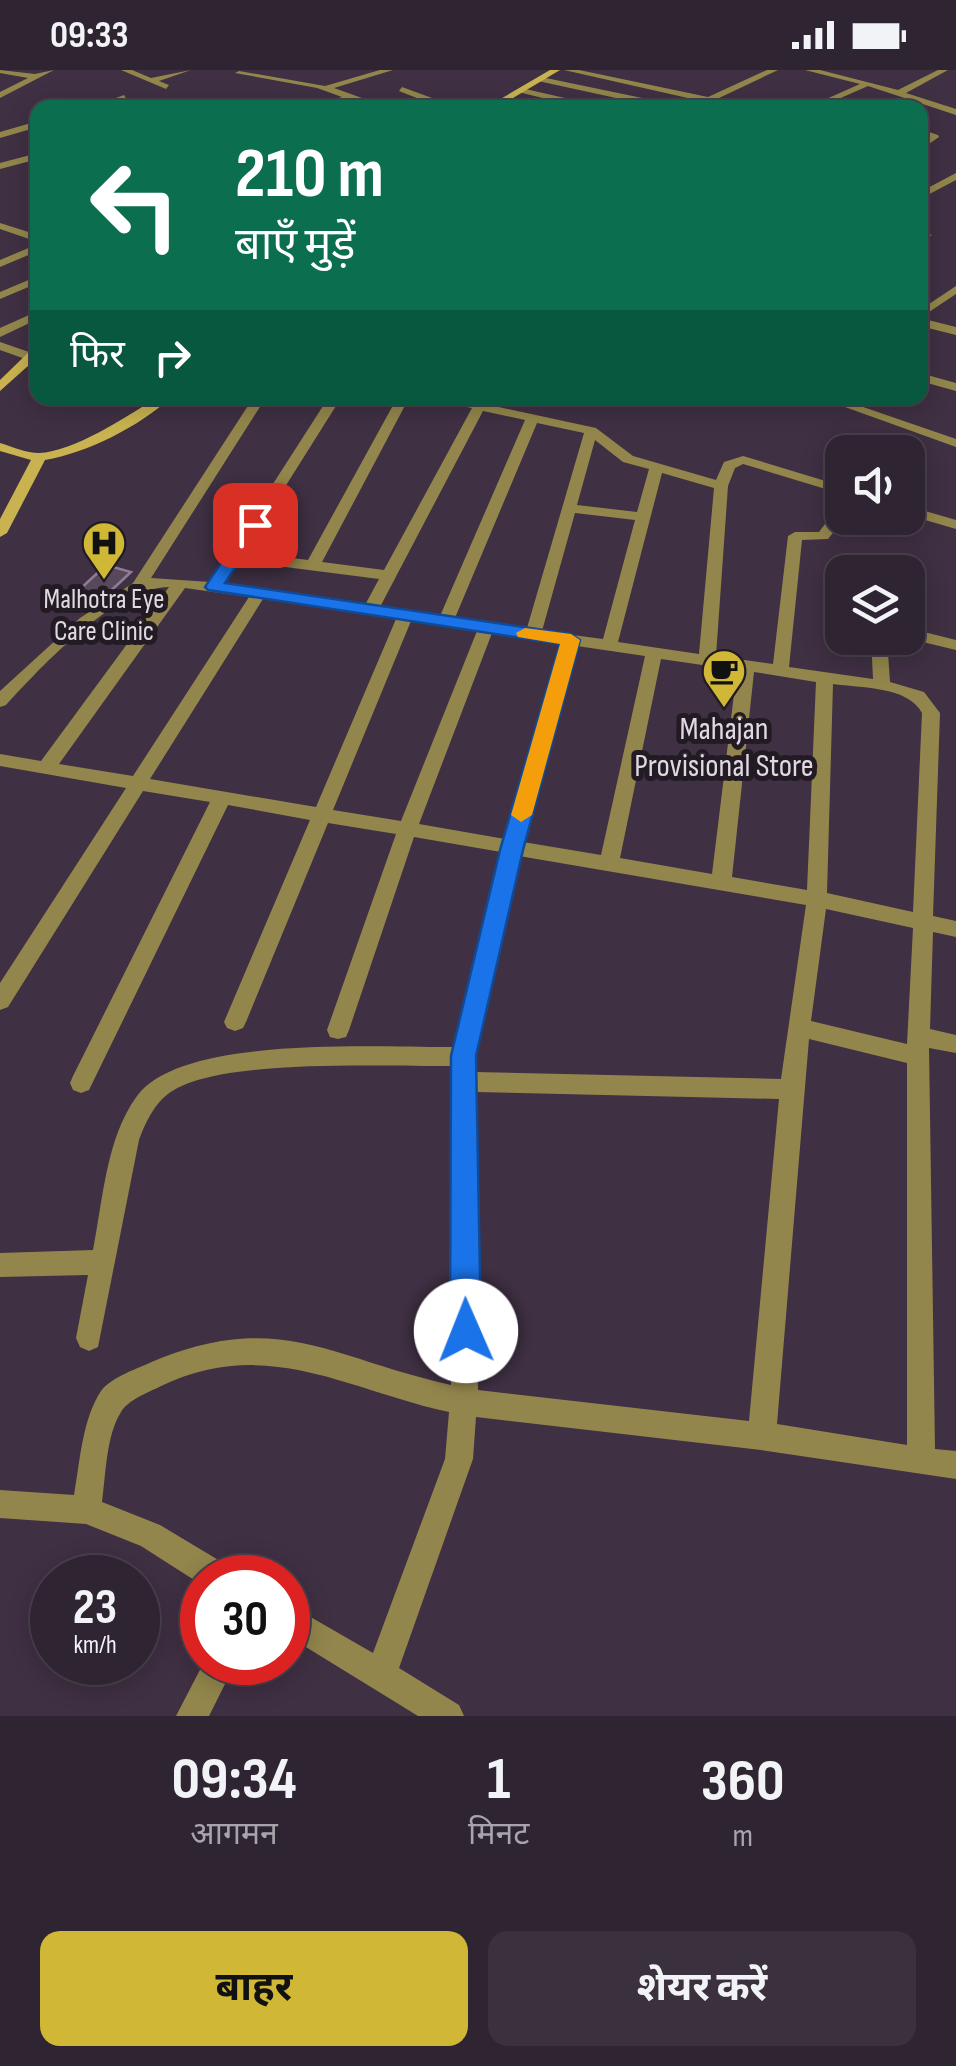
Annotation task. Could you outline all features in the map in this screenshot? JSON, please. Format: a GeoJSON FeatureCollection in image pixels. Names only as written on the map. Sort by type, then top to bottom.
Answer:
{"type":"FeatureCollection","features":[{"type":"Feature","properties":{"kind":"main road"},"geometry":{"type":"LineString","coordinates":[[504,100],[554,72]]}},
{"type":"Feature","properties":{"kind":"main road"},"geometry":{"type":"LineString","coordinates":[[0,387],[30,356]]}},
{"type":"Feature","properties":{"kind":"main road"},"geometry":{"type":"LineString","coordinates":[[0,448],[40,457],[128,421],[153,405]]}},
{"type":"Feature","properties":{"kind":"main road"},"geometry":{"type":"LineString","coordinates":[[0,534],[40,457]]}},
{"type":"Feature","properties":{"kind":"street"},"geometry":{"type":"LineString","coordinates":[[0,95],[50,70]]}},
{"type":"Feature","properties":{"kind":"street"},"geometry":{"type":"LineString","coordinates":[[125,70],[166,87]]}},
{"type":"Feature","properties":{"kind":"street"},"geometry":{"type":"LineString","coordinates":[[150,81],[186,70]]}},
{"type":"Feature","properties":{"kind":"street"},"geometry":{"type":"LineString","coordinates":[[326,88],[388,70]]}},
{"type":"Feature","properties":{"kind":"street"},"geometry":{"type":"LineString","coordinates":[[525,70],[554,72]]}},
{"type":"Feature","properties":{"kind":"street"},"geometry":{"type":"LineString","coordinates":[[568,70],[710,100],[774,70]]}},
{"type":"Feature","properties":{"kind":"street"},"geometry":{"type":"LineString","coordinates":[[809,70],[868,83],[917,100]]}},
{"type":"Feature","properties":{"kind":"street"},"geometry":{"type":"LineString","coordinates":[[897,94],[944,70]]}},
{"type":"Feature","properties":{"kind":"street"},"geometry":{"type":"LineString","coordinates":[[0,71],[36,77]]}},
{"type":"Feature","properties":{"kind":"street"},"geometry":{"type":"LineString","coordinates":[[239,73],[326,88],[361,100]]}},
{"type":"Feature","properties":{"kind":"street"},"geometry":{"type":"LineString","coordinates":[[541,79],[639,100]]}},
{"type":"Feature","properties":{"kind":"street"},"geometry":{"type":"LineString","coordinates":[[832,100],[868,83]]}},
{"type":"Feature","properties":{"kind":"street"},"geometry":{"type":"LineString","coordinates":[[402,90],[429,100]]}},
{"type":"Feature","properties":{"kind":"street"},"geometry":{"type":"LineString","coordinates":[[522,90],[564,100]]}},
{"type":"Feature","properties":{"kind":"street"},"geometry":{"type":"LineString","coordinates":[[340,100],[352,97]]}},
{"type":"Feature","properties":{"kind":"street"},"geometry":{"type":"LineString","coordinates":[[118,100],[124,98]]}},
{"type":"Feature","properties":{"kind":"street"},"geometry":{"type":"LineString","coordinates":[[928,103],[956,112]]}},
{"type":"Feature","properties":{"kind":"street"},"geometry":{"type":"LineString","coordinates":[[928,114],[940,107]]}},
{"type":"Feature","properties":{"kind":"street"},"geometry":{"type":"LineString","coordinates":[[0,148],[8,145],[0,138],[30,127]]}},
{"type":"Feature","properties":{"kind":"street"},"geometry":{"type":"LineString","coordinates":[[0,166],[30,158]]}},
{"type":"Feature","properties":{"kind":"street"},"geometry":{"type":"LineString","coordinates":[[0,177],[30,171]]}},
{"type":"Feature","properties":{"kind":"street"},"geometry":{"type":"LineString","coordinates":[[928,192],[956,176]]}},
{"type":"Feature","properties":{"kind":"street"},"geometry":{"type":"LineString","coordinates":[[0,236],[6,228],[30,237]]}},
{"type":"Feature","properties":{"kind":"street"},"geometry":{"type":"LineString","coordinates":[[0,264],[30,245]]}},
{"type":"Feature","properties":{"kind":"street"},"geometry":{"type":"LineString","coordinates":[[0,296],[30,283]]}},
{"type":"Feature","properties":{"kind":"street"},"geometry":{"type":"LineString","coordinates":[[928,309],[956,289]]}},
{"type":"Feature","properties":{"kind":"street"},"geometry":{"type":"LineString","coordinates":[[0,333],[30,318]]}},
{"type":"Feature","properties":{"kind":"street"},"geometry":{"type":"LineString","coordinates":[[928,324],[956,330]]}},
{"type":"Feature","properties":{"kind":"street"},"geometry":{"type":"LineString","coordinates":[[0,346],[30,352]]}},
{"type":"Feature","properties":{"kind":"street"},"geometry":{"type":"LineString","coordinates":[[928,380],[956,387]]}},
{"type":"Feature","properties":{"kind":"street"},"geometry":{"type":"LineString","coordinates":[[0,701],[28,672],[138,586],[254,405]]}},
{"type":"Feature","properties":{"kind":"street"},"geometry":{"type":"LineString","coordinates":[[214,587],[330,405]]}},
{"type":"Feature","properties":{"kind":"street"},"geometry":{"type":"LineString","coordinates":[[313,566],[398,405]]}},
{"type":"Feature","properties":{"kind":"street"},"geometry":{"type":"LineString","coordinates":[[368,612],[483,405]]}},
{"type":"Feature","properties":{"kind":"street"},"geometry":{"type":"LineString","coordinates":[[494,405],[590,431],[628,459],[721,486]]}},
{"type":"Feature","properties":{"kind":"street"},"geometry":{"type":"LineString","coordinates":[[846,405],[956,443]]}},
{"type":"Feature","properties":{"kind":"street"},"geometry":{"type":"LineString","coordinates":[[445,622],[533,418]]}},
{"type":"Feature","properties":{"kind":"street"},"geometry":{"type":"LineString","coordinates":[[532,634],[590,431]]}},
{"type":"Feature","properties":{"kind":"street"},"geometry":{"type":"LineString","coordinates":[[707,661],[721,486],[729,465],[743,460],[825,485]]}},
{"type":"Feature","properties":{"kind":"street"},"geometry":{"type":"LineString","coordinates":[[609,646],[656,469]]}},
{"type":"Feature","properties":{"kind":"street"},"geometry":{"type":"LineString","coordinates":[[569,508],[643,517]]}},
{"type":"Feature","properties":{"kind":"street"},"geometry":{"type":"LineString","coordinates":[[925,516],[956,526]]}},
{"type":"Feature","properties":{"kind":"street"},"geometry":{"type":"LineString","coordinates":[[780,672],[795,536],[825,533]]}},
{"type":"Feature","properties":{"kind":"street"},"geometry":{"type":"LineString","coordinates":[[236,556],[388,575]]}},
{"type":"Feature","properties":{"kind":"street"},"geometry":{"type":"LineString","coordinates":[[138,586],[180,583],[214,587],[882,686],[918,696],[931,712],[918,1046],[921,1462]]}},
{"type":"Feature","properties":{"kind":"street"},"geometry":{"type":"LineString","coordinates":[[44,770],[180,583]]}},
{"type":"Feature","properties":{"kind":"street"},"geometry":{"type":"LineString","coordinates":[[0,1000],[257,596]]}},
{"type":"Feature","properties":{"kind":"street"},"geometry":{"type":"LineString","coordinates":[[234,1022],[405,616]]}},
{"type":"Feature","properties":{"kind":"street"},"geometry":{"type":"LineString","coordinates":[[338,1030],[406,832],[486,628]]}},
{"type":"Feature","properties":{"kind":"street"},"geometry":{"type":"LineString","coordinates":[[925,637],[956,645]]}},
{"type":"Feature","properties":{"kind":"street"},"geometry":{"type":"LineString","coordinates":[[381,1675],[459,1458],[466,1402],[463,1069],[512,850],[571,640]]}},
{"type":"Feature","properties":{"kind":"street"},"geometry":{"type":"LineString","coordinates":[[609,865],[654,653]]}},
{"type":"Feature","properties":{"kind":"street"},"geometry":{"type":"LineString","coordinates":[[880,655],[882,686]]}},
{"type":"Feature","properties":{"kind":"street"},"geometry":{"type":"LineString","coordinates":[[721,884],[746,668]]}},
{"type":"Feature","properties":{"kind":"street"},"geometry":{"type":"LineString","coordinates":[[762,1436],[792,1088],[817,899],[825,678]]}},
{"type":"Feature","properties":{"kind":"street"},"geometry":{"type":"LineString","coordinates":[[0,760],[817,899],[956,929]]}},
{"type":"Feature","properties":{"kind":"street"},"geometry":{"type":"LineString","coordinates":[[81,1083],[221,800]]}},
{"type":"Feature","properties":{"kind":"street"},"geometry":{"type":"LineString","coordinates":[[800,1028],[918,1046],[956,1044]]}},
{"type":"Feature","properties":{"kind":"street"},"geometry":{"type":"LineString","coordinates":[[89,1338],[101,1262],[127,1140],[136,1117],[165,1083],[210,1066],[463,1069],[792,1088]]}},
{"type":"Feature","properties":{"kind":"street"},"geometry":{"type":"LineString","coordinates":[[0,1265],[101,1262]]}},
{"type":"Feature","properties":{"kind":"street"},"geometry":{"type":"LineString","coordinates":[[86,1510],[99,1431],[112,1399],[214,1354],[278,1351],[466,1402],[762,1436],[956,1465]]}},
{"type":"Feature","properties":{"kind":"street"},"geometry":{"type":"LineString","coordinates":[[0,1504],[86,1510],[150,1535],[182,1555]]}},
{"type":"Feature","properties":{"kind":"street"},"geometry":{"type":"LineString","coordinates":[[310,1632],[448,1716]]}},
{"type":"Feature","properties":{"kind":"street"},"geometry":{"type":"LineString","coordinates":[[192,1716],[209,1685]]}},
{"type":"Feature","properties":{"kind":"building"},"geometry":{"type":"Polygon","coordinates":[[[106,565],[131,572],[102,599],[77,592],[106,565]]]}},
{"type":"Feature","properties":{"kind":"slow traffic"},"geometry":{"type":"LineString","coordinates":[[521,815],[571,640],[525,633]]}},
{"type":"Feature","properties":{"kind":"place","name":"Malhotra Eye Care Clinic"},"geometry":{"type":"Point","coordinates":[104,581]}},
{"type":"Feature","properties":{"kind":"place","name":"Mahajan Provisional Store"},"geometry":{"type":"Point","coordinates":[724,709]}},
{"type":"Feature","properties":{"kind":"route"},"geometry":{"type":"LineString","coordinates":[[255,525],[214,587],[571,640],[512,850],[464,1056],[466,1331]]}}]}
